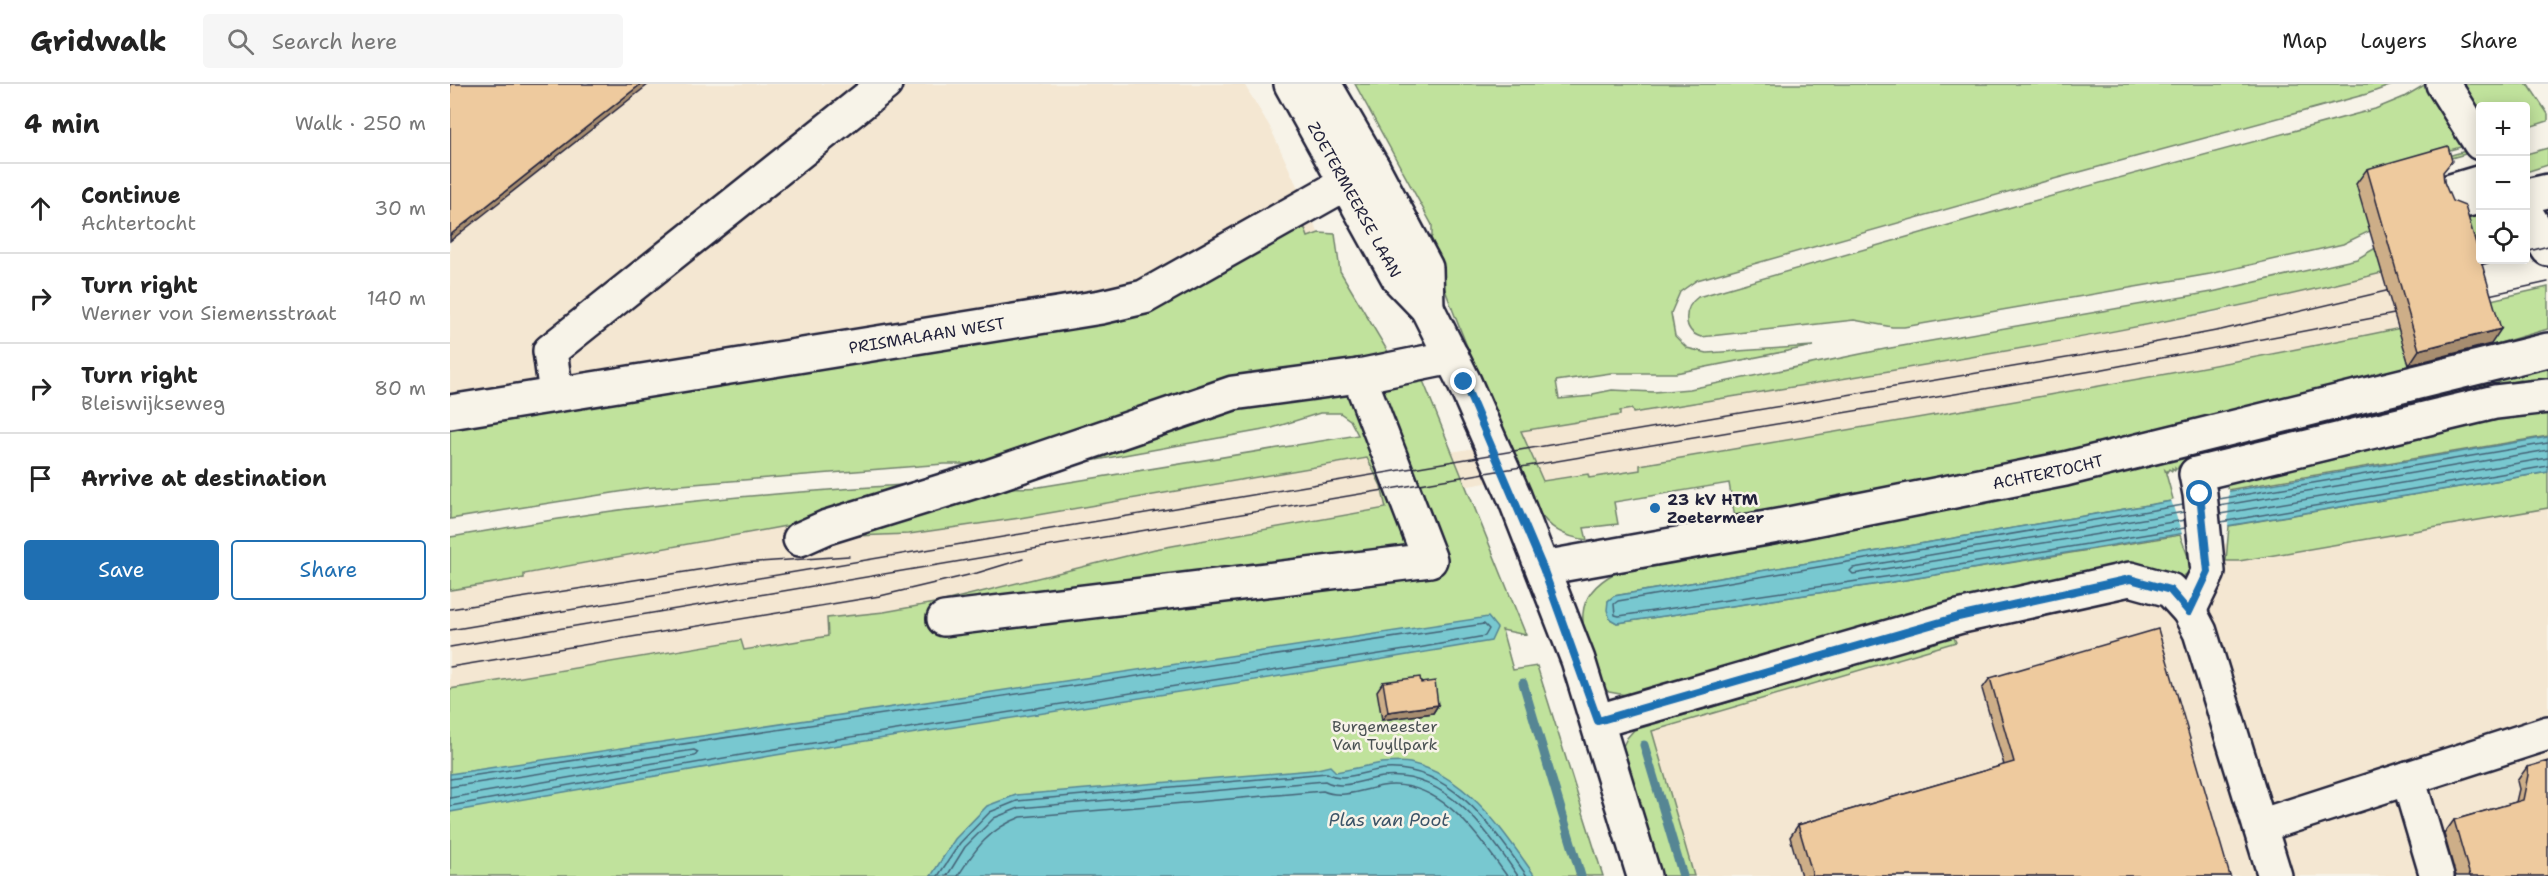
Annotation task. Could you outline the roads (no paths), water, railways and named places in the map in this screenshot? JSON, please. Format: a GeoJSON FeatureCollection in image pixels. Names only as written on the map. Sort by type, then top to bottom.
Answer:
{"type":"FeatureCollection","features":[{"type":"Feature","properties":{"kind":"street"},"geometry":{"type":"LineString","coordinates":[[556,394],[550,351],[885,84]]}},
{"type":"Feature","properties":{"kind":"street","name":"ZOETERMEERSE LAAN"},"geometry":{"type":"LineString","coordinates":[[1291,84],[1360,175]]}},
{"type":"Feature","properties":{"kind":"street","name":"ZOETERMEERSE LAAN"},"geometry":{"type":"LineString","coordinates":[[1324,84],[1399,279],[1427,308],[1458,369],[1543,568],[1598,721],[1644,876]]}},
{"type":"Feature","properties":{"kind":"street"},"geometry":{"type":"LineString","coordinates":[[2443,84],[2476,135]]}},
{"type":"Feature","properties":{"kind":"street","name":"PRISMALAAN WEST"},"geometry":{"type":"LineString","coordinates":[[450,412],[1090,309],[1144,297],[1360,175]]}},
{"type":"Feature","properties":{"kind":"street","name":"ACHTERTOCHT"},"geometry":{"type":"LineString","coordinates":[[1543,568],[1789,524],[2065,470],[2548,350]]}},
{"type":"Feature","properties":{"kind":"street"},"geometry":{"type":"LineString","coordinates":[[800,539],[827,527],[988,477],[1233,393],[1359,376],[1458,369]]}},
{"type":"Feature","properties":{"kind":"street"},"geometry":{"type":"LineString","coordinates":[[944,619],[1430,560],[1359,376]]}},
{"type":"Feature","properties":{"kind":"street"},"geometry":{"type":"LineString","coordinates":[[2189,612],[2208,572],[2196,474],[2495,402],[2548,396]]}},
{"type":"Feature","properties":{"kind":"street"},"geometry":{"type":"LineString","coordinates":[[1598,721],[1958,617],[2130,579],[2170,590],[2189,612],[2200,632],[2275,876]]}},
{"type":"Feature","properties":{"kind":"street"},"geometry":{"type":"LineString","coordinates":[[2260,826],[2548,732]]}},
{"type":"Feature","properties":{"kind":"street"},"geometry":{"type":"LineString","coordinates":[[2408,778],[2437,876]]}},
{"type":"Feature","properties":{"kind":"water"},"geometry":{"type":"Polygon","coordinates":[[[2548,437],[2548,472],[1899,581],[1617,623],[1610,619],[1607,610],[1608,601],[1614,596],[2548,437]]]}},
{"type":"Feature","properties":{"kind":"water"},"geometry":{"type":"Polygon","coordinates":[[[1488,617],[1497,628],[1491,641],[776,755],[450,812],[450,774],[1488,617]]]}},
{"type":"Feature","properties":{"kind":"water","name":"Plas van Poot"},"geometry":{"type":"Polygon","coordinates":[[[1382,763],[1410,763],[1450,780],[1467,793],[1497,824],[1535,876],[931,876],[955,839],[987,806],[1016,795],[1313,770],[1330,766],[1336,772],[1382,763]]]}},
{"type":"Feature","properties":{"kind":"waterway"},"geometry":{"type":"LineString","coordinates":[[1523,683],[1581,876]]}},
{"type":"Feature","properties":{"kind":"waterway"},"geometry":{"type":"LineString","coordinates":[[1644,745],[1683,876]]}},
{"type":"Feature","properties":{"kind":"tram line"},"geometry":{"type":"LineString","coordinates":[[2530,251],[2548,246]]}},
{"type":"Feature","properties":{"kind":"tram line"},"geometry":{"type":"LineString","coordinates":[[2466,269],[2484,264]]}},
{"type":"Feature","properties":{"kind":"tram line"},"geometry":{"type":"LineString","coordinates":[[2475,298],[2548,282]]}},
{"type":"Feature","properties":{"kind":"tram line"},"geometry":{"type":"LineString","coordinates":[[450,630],[2126,348],[2221,330],[2403,287]]}},
{"type":"Feature","properties":{"kind":"tram line"},"geometry":{"type":"LineString","coordinates":[[450,647],[2098,370],[2410,311]]}},
{"type":"Feature","properties":{"kind":"tram line"},"geometry":{"type":"LineString","coordinates":[[450,609],[742,563],[849,556]]}},
{"type":"Feature","properties":{"kind":"tram line"},"geometry":{"type":"LineString","coordinates":[[450,667],[880,596],[977,573],[1023,559]]}},
{"type":"Feature","properties":{"kind":"place","name":"23 kV HTM Zoetermeer"},"geometry":{"type":"Point","coordinates":[1655,508]}},
{"type":"Feature","properties":{"kind":"park label","name":"Burgemeester Van Tuyllpark"},"geometry":{"type":"Point","coordinates":[1385,735]}}]}
